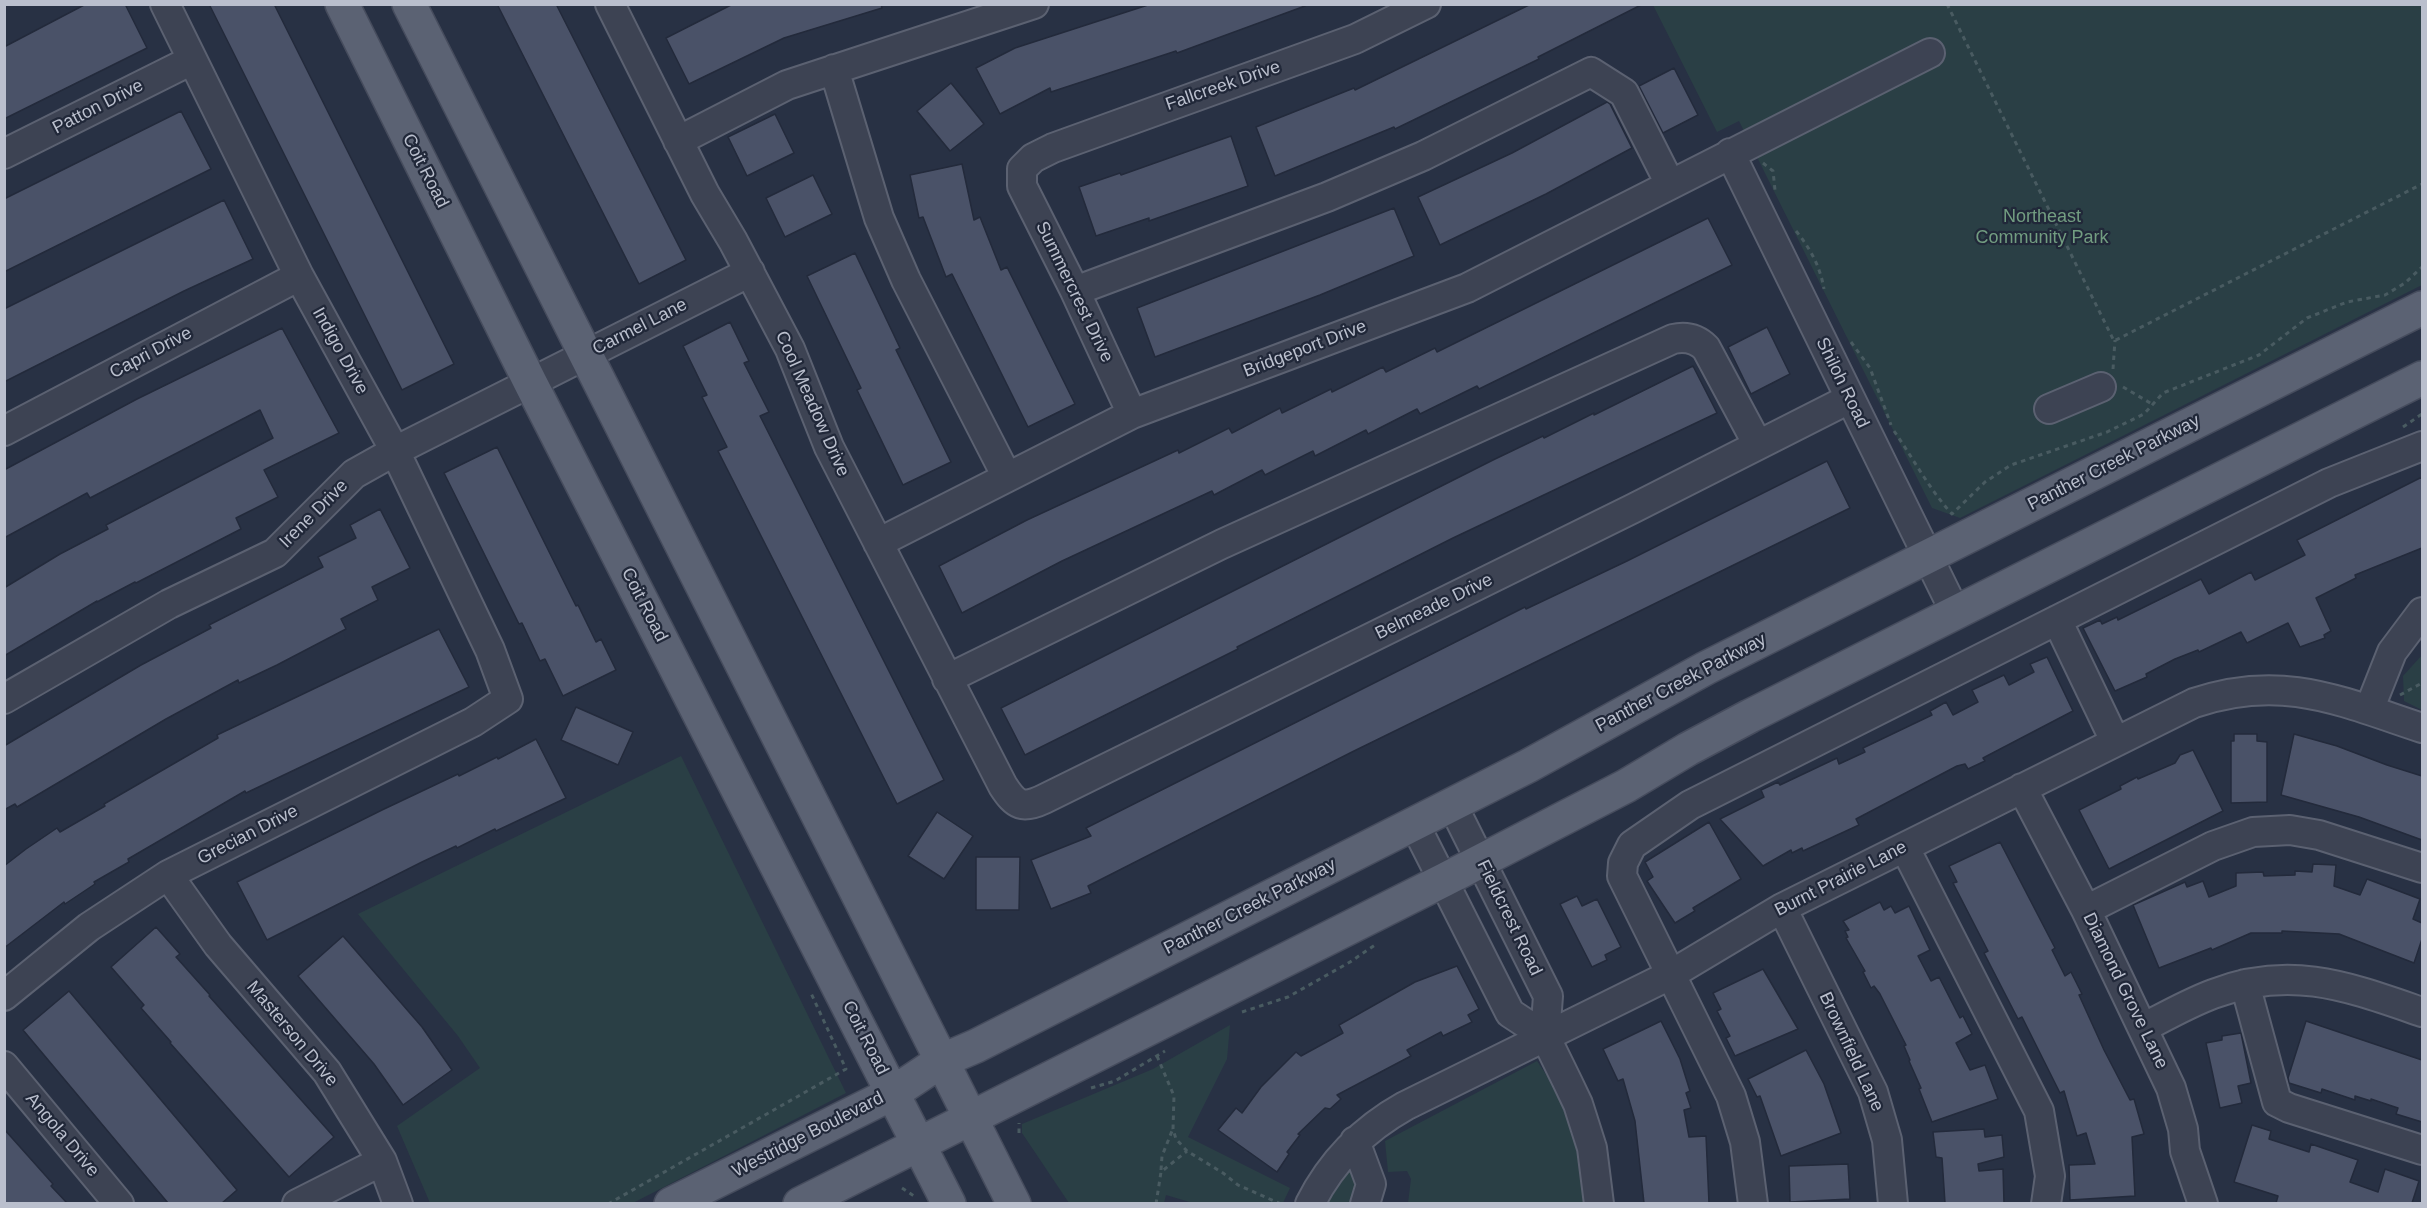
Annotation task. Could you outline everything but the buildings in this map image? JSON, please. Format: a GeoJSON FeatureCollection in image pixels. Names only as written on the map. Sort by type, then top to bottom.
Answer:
{"type":"FeatureCollection","features":[{"type":"Feature","properties":{"kind":"main road","name":"Coit Road"},"geometry":{"type":"LineString","coordinates":[[342,4],[530,382],[950,1203]]}},
{"type":"Feature","properties":{"kind":"main road"},"geometry":{"type":"LineString","coordinates":[[409,4],[1014,1203]]}},
{"type":"Feature","properties":{"kind":"main road","name":"Panther Creek Parkway"},"geometry":{"type":"LineString","coordinates":[[941,1061],[976,1046],[1556,751],[1706,668],[2422,308]]}},
{"type":"Feature","properties":{"kind":"main road"},"geometry":{"type":"LineString","coordinates":[[800,1203],[972,1119],[1444,880],[1626,786],[1688,748],[2422,378]]}},
{"type":"Feature","properties":{"kind":"main road","name":"Westridge Boulevard"},"geometry":{"type":"LineString","coordinates":[[671,1203],[893,1093],[941,1061]]}},
{"type":"Feature","properties":{"kind":"street","name":"Indigo Drive"},"geometry":{"type":"LineString","coordinates":[[165,4],[299,276],[395,451],[490,650],[508,699]]}},
{"type":"Feature","properties":{"kind":"street"},"geometry":{"type":"LineString","coordinates":[[678,141],[787,85],[1034,4]]}},
{"type":"Feature","properties":{"kind":"street","name":"Fallcreek Drive"},"geometry":{"type":"LineString","coordinates":[[1022,169],[1033,158],[1053,148],[1355,39],[1426,4]]}},
{"type":"Feature","properties":{"kind":"street","name":"Cool Meadow Drive"},"geometry":{"type":"LineString","coordinates":[[619,7],[678,141],[790,349],[829,447],[946,679],[1003,786],[1016,802]]}},
{"type":"Feature","properties":{"kind":"street","name":"Bridgeport Drive"},"geometry":{"type":"LineString","coordinates":[[878,543],[1132,414],[1467,288],[1930,53]]}},
{"type":"Feature","properties":{"kind":"street","name":"Patton Drive"},"geometry":{"type":"LineString","coordinates":[[4,154],[192,60]]}},
{"type":"Feature","properties":{"kind":"street"},"geometry":{"type":"LineString","coordinates":[[834,69],[879,218],[906,280],[1007,477]]}},
{"type":"Feature","properties":{"kind":"street"},"geometry":{"type":"LineString","coordinates":[[1075,291],[1337,193],[1423,156],[1591,72],[1624,93],[1670,184]]}},
{"type":"Feature","properties":{"kind":"street","name":"Shiloh Road"},"geometry":{"type":"LineString","coordinates":[[1730,153],[1955,612]]}},
{"type":"Feature","properties":{"kind":"street","name":"Summercrest Drive"},"geometry":{"type":"LineString","coordinates":[[1022,169],[1022,186],[1075,291],[1132,414]]}},
{"type":"Feature","properties":{"kind":"street","name":"Carmel Lane"},"geometry":{"type":"LineString","coordinates":[[530,382],[750,272]]}},
{"type":"Feature","properties":{"kind":"street","name":"Capri Drive"},"geometry":{"type":"LineString","coordinates":[[4,431],[299,276]]}},
{"type":"Feature","properties":{"kind":"street"},"geometry":{"type":"LineString","coordinates":[[946,679],[1222,544],[1673,339],[1682,337],[1690,339],[1700,342],[1706,348],[1758,446]]}},
{"type":"Feature","properties":{"kind":"street","name":"Irene Drive"},"geometry":{"type":"LineString","coordinates":[[4,699],[169,604],[275,553],[354,474],[530,382]]}},
{"type":"Feature","properties":{"kind":"street"},"geometry":{"type":"LineString","coordinates":[[2049,409],[2101,387]]}},
{"type":"Feature","properties":{"kind":"street","name":"Belmeade Drive"},"geometry":{"type":"LineString","coordinates":[[1016,802],[1029,806],[1044,799],[1849,399]]}},
{"type":"Feature","properties":{"kind":"street"},"geometry":{"type":"LineString","coordinates":[[1753,1203],[1745,1142],[1731,1096],[1622,876],[1623,863],[1632,845],[1690,805],[2329,483],[2422,446]]}},
{"type":"Feature","properties":{"kind":"street"},"geometry":{"type":"LineString","coordinates":[[2369,710],[2392,652],[2422,612]]}},
{"type":"Feature","properties":{"kind":"street"},"geometry":{"type":"LineString","coordinates":[[2057,620],[2115,741]]}},
{"type":"Feature","properties":{"kind":"street","name":"Burnt Prairie Lane"},"geometry":{"type":"LineString","coordinates":[[1310,1203],[1328,1173],[1355,1141],[1388,1116],[1670,975],[1782,908],[2194,703],[2234,692],[2296,690],[2316,694],[2422,728]]}},
{"type":"Feature","properties":{"kind":"street","name":"Grecian Drive"},"geometry":{"type":"LineString","coordinates":[[4,996],[88,927],[168,875],[473,722],[508,699]]}},
{"type":"Feature","properties":{"kind":"street","name":"Diamond Grove Lane"},"geometry":{"type":"LineString","coordinates":[[2022,788],[2086,910],[2172,1088],[2185,1150],[2203,1203]]}},
{"type":"Feature","properties":{"kind":"street","name":"Fieldcrest Road"},"geometry":{"type":"LineString","coordinates":[[1452,804],[1548,996],[1545,1036]]}},
{"type":"Feature","properties":{"kind":"street"},"geometry":{"type":"LineString","coordinates":[[1414,823],[1510,1013],[1545,1036],[1568,1083],[1586,1126],[1597,1171],[1599,1203]]}},
{"type":"Feature","properties":{"kind":"street"},"geometry":{"type":"LineString","coordinates":[[2086,910],[2213,846],[2253,832],[2290,830],[2319,835],[2422,868]]}},
{"type":"Feature","properties":{"kind":"street"},"geometry":{"type":"LineString","coordinates":[[1905,848],[2039,1111],[2050,1176],[2046,1203]]}},
{"type":"Feature","properties":{"kind":"street","name":"Masterson Drive"},"geometry":{"type":"LineString","coordinates":[[168,875],[218,945],[327,1072],[382,1161],[398,1203]]}},
{"type":"Feature","properties":{"kind":"street","name":"Brownfield Lane"},"geometry":{"type":"LineString","coordinates":[[1782,908],[1873,1092],[1887,1140],[1893,1203]]}},
{"type":"Feature","properties":{"kind":"street"},"geometry":{"type":"LineString","coordinates":[[2143,1028],[2211,994],[2245,984],[2283,979],[2320,981],[2357,990],[2422,1012]]}},
{"type":"Feature","properties":{"kind":"street"},"geometry":{"type":"LineString","coordinates":[[2245,984],[2277,1102],[2289,1108],[2422,1150]]}},
{"type":"Feature","properties":{"kind":"street","name":"Angola Drive"},"geometry":{"type":"LineString","coordinates":[[4,1066],[119,1203]]}},
{"type":"Feature","properties":{"kind":"street"},"geometry":{"type":"LineString","coordinates":[[1355,1141],[1371,1184],[1365,1203]]}},
{"type":"Feature","properties":{"kind":"street"},"geometry":{"type":"LineString","coordinates":[[297,1203],[382,1161]]}},
{"type":"Feature","properties":{"kind":"path"},"geometry":{"type":"LineString","coordinates":[[1947,4],[2114,341],[2422,184]]}},
{"type":"Feature","properties":{"kind":"path"},"geometry":{"type":"LineString","coordinates":[[1730,153],[1757,158],[1773,171],[1776,193]]}},
{"type":"Feature","properties":{"kind":"path"},"geometry":{"type":"LineString","coordinates":[[1795,230],[1808,245],[1821,273],[1824,294]]}},
{"type":"Feature","properties":{"kind":"path"},"geometry":{"type":"LineString","coordinates":[[1848,339],[1869,368],[1893,429],[1923,472],[1936,497],[1952,514],[1985,482],[2011,465],[2107,432],[2144,414],[2163,393],[2259,355],[2307,318],[2347,302],[2385,295],[2405,284],[2422,267]]}},
{"type":"Feature","properties":{"kind":"path"},"geometry":{"type":"LineString","coordinates":[[1157,1056],[1174,1096],[1173,1129],[1176,1139],[1187,1151],[1238,1185],[1281,1203]]}},
{"type":"Feature","properties":{"kind":"path"},"geometry":{"type":"LineString","coordinates":[[608,1203],[846,1069]]}},
{"type":"Feature","properties":{"kind":"path"},"geometry":{"type":"LineString","coordinates":[[1156,1203],[1162,1156],[1173,1129]]}},
{"type":"Feature","properties":{"kind":"path"},"geometry":{"type":"LineString","coordinates":[[1161,1172],[1187,1151]]}},
{"type":"Feature","properties":{"kind":"path"},"geometry":{"type":"LineString","coordinates":[[902,1188],[921,1203]]}},
{"type":"Feature","properties":{"kind":"green space","name":"Northeast Community Park"},"geometry":{"type":"Polygon","coordinates":[[[1653,5],[2422,5],[2422,285],[1960,518],[1932,508],[1739,121],[1717,132],[1653,5]]]}},
{"type":"Feature","properties":{"kind":"green space"},"geometry":{"type":"Polygon","coordinates":[[[2422,655],[2422,710],[2404,701],[2403,676],[2422,655]]]}},
{"type":"Feature","properties":{"kind":"green space"},"geometry":{"type":"Polygon","coordinates":[[[681,756],[846,1093],[633,1203],[430,1203],[397,1126],[480,1068],[458,1036],[358,914],[681,756]]]}},
{"type":"Feature","properties":{"kind":"green space"},"geometry":{"type":"Polygon","coordinates":[[[1230,1025],[1227,1059],[1188,1137],[1290,1188],[1283,1203],[1193,1203],[1166,1195],[1164,1203],[1069,1203],[1022,1133],[1022,1124],[1153,1069],[1230,1025]]]}},
{"type":"Feature","properties":{"kind":"green space"},"geometry":{"type":"Polygon","coordinates":[[[1537,1061],[1556,1089],[1583,1161],[1584,1203],[1408,1203],[1411,1179],[1407,1171],[1388,1172],[1385,1141],[1537,1061]]]}},
{"type":"Feature","properties":{"kind":"green space"},"geometry":{"type":"Polygon","coordinates":[[[1357,1166],[1361,1203],[1327,1204],[1350,1168],[1357,1166]]]}}]}
